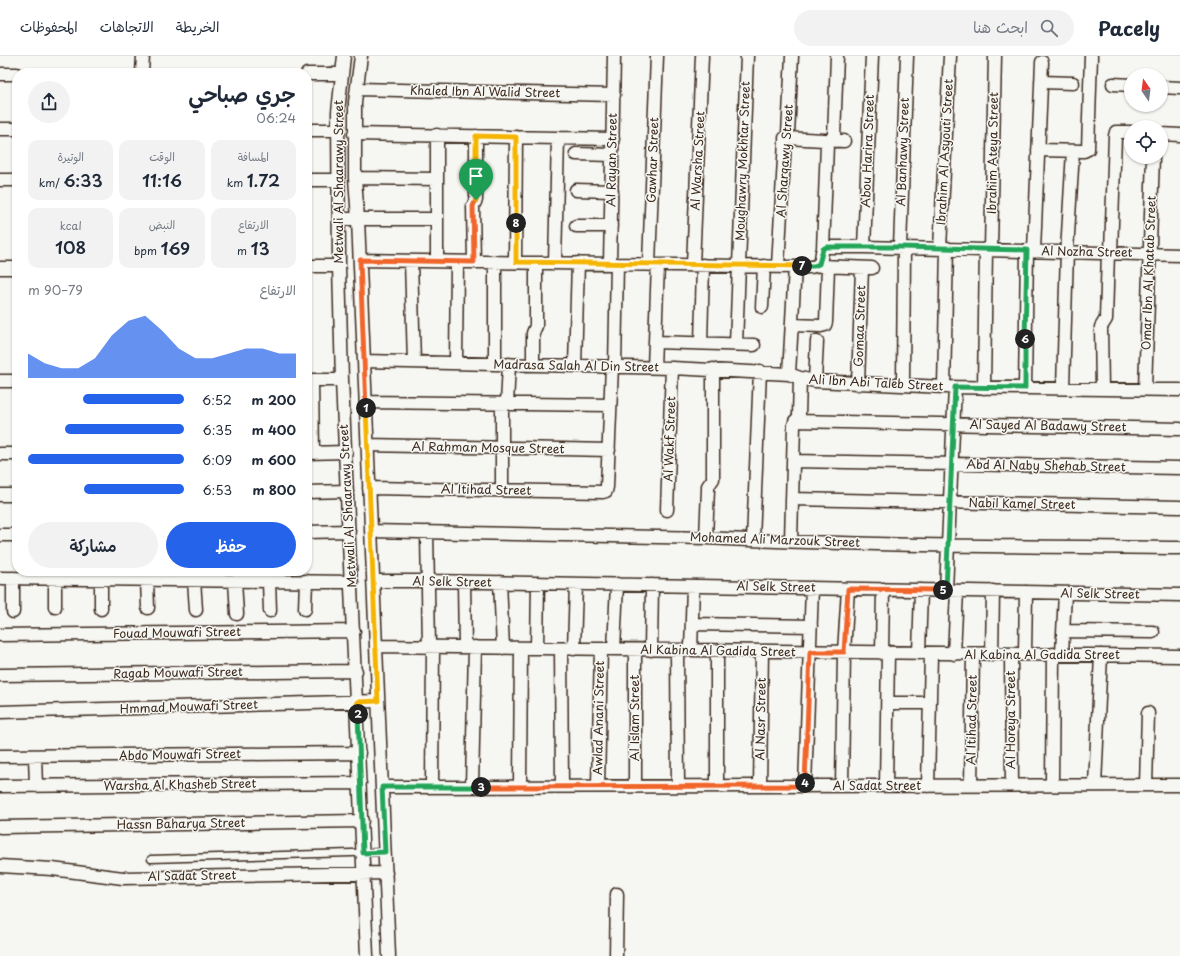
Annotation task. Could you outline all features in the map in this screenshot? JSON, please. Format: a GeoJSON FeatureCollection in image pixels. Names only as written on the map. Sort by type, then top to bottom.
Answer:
{"type":"FeatureCollection","features":[{"type":"Feature","properties":{"kind":"street"},"geometry":{"type":"LineString","coordinates":[[142,68],[143,56]]}},
{"type":"Feature","properties":{"kind":"street","name":"Metwali Al Shaarawy Street"},"geometry":{"type":"LineString","coordinates":[[344,56],[338,112],[339,266],[342,380],[350,531],[367,956]]}},
{"type":"Feature","properties":{"kind":"street","name":"Metwali Al Shaarawy Street"},"geometry":{"type":"LineString","coordinates":[[361,56],[355,102],[355,178],[360,260],[389,956]]}},
{"type":"Feature","properties":{"kind":"street","name":"Al Rayan Street"},"geometry":{"type":"LineString","coordinates":[[603,492],[606,491],[607,487],[610,405],[614,366],[611,226],[614,56]]}},
{"type":"Feature","properties":{"kind":"street","name":"Gawhar Street"},"geometry":{"type":"LineString","coordinates":[[654,367],[655,342],[653,264],[657,56]]}},
{"type":"Feature","properties":{"kind":"street","name":"Al Warsha Street"},"geometry":{"type":"LineString","coordinates":[[701,343],[698,265],[702,56]]}},
{"type":"Feature","properties":{"kind":"street","name":"Moughawry Mokhtar Street"},"geometry":{"type":"LineString","coordinates":[[736,344],[747,56]]}},
{"type":"Feature","properties":{"kind":"street","name":"Al Sharqawy Street"},"geometry":{"type":"LineString","coordinates":[[778,266],[785,138],[788,134],[792,56]]}},
{"type":"Feature","properties":{"kind":"street"},"geometry":{"type":"LineString","coordinates":[[792,324],[821,326],[825,325],[826,322],[823,249],[827,144],[829,140],[834,137],[837,56]]}},
{"type":"Feature","properties":{"kind":"street","name":"Abou Harira Street"},"geometry":{"type":"LineString","coordinates":[[864,247],[872,56]]}},
{"type":"Feature","properties":{"kind":"street","name":"Al Banhawy Street"},"geometry":{"type":"LineString","coordinates":[[903,385],[902,247],[907,56]]}},
{"type":"Feature","properties":{"kind":"street","name":"Ibrahim Al Asyouti Street"},"geometry":{"type":"LineString","coordinates":[[950,56],[943,248],[950,387],[954,424],[948,545],[952,591],[954,654]]}},
{"type":"Feature","properties":{"kind":"street","name":"Ibrahim Ateya Street"},"geometry":{"type":"LineString","coordinates":[[984,388],[995,56]]}},
{"type":"Feature","properties":{"kind":"street"},"geometry":{"type":"LineString","coordinates":[[1038,150],[1084,151],[1089,147],[1091,56]]}},
{"type":"Feature","properties":{"kind":"street"},"geometry":{"type":"LineString","coordinates":[[1025,388],[1030,250],[1038,150],[1042,62]]}},
{"type":"Feature","properties":{"kind":"street"},"geometry":{"type":"LineString","coordinates":[[0,74],[12,74]]}},
{"type":"Feature","properties":{"kind":"street"},"geometry":{"type":"LineString","coordinates":[[312,74],[342,74]]}},
{"type":"Feature","properties":{"kind":"street"},"geometry":{"type":"LineString","coordinates":[[1041,82],[1073,82]]}},
{"type":"Feature","properties":{"kind":"street"},"geometry":{"type":"LineString","coordinates":[[1113,84],[1124,85]]}},
{"type":"Feature","properties":{"kind":"street"},"geometry":{"type":"LineString","coordinates":[[1168,87],[1180,88]]}},
{"type":"Feature","properties":{"kind":"street","name":"Khaled Ibn Al Walid Street"},"geometry":{"type":"LineString","coordinates":[[357,89],[614,95]]}},
{"type":"Feature","properties":{"kind":"street"},"geometry":{"type":"LineString","coordinates":[[0,130],[12,130]]}},
{"type":"Feature","properties":{"kind":"street"},"geometry":{"type":"LineString","coordinates":[[312,130],[338,130]]}},
{"type":"Feature","properties":{"kind":"street"},"geometry":{"type":"LineString","coordinates":[[1102,389],[1101,327],[1106,319],[1115,136],[1116,132],[1124,132]]}},
{"type":"Feature","properties":{"kind":"street"},"geometry":{"type":"LineString","coordinates":[[354,134],[613,139]]}},
{"type":"Feature","properties":{"kind":"street"},"geometry":{"type":"LineString","coordinates":[[1168,134],[1180,135]]}},
{"type":"Feature","properties":{"kind":"street"},"geometry":{"type":"LineString","coordinates":[[437,135],[437,261]]}},
{"type":"Feature","properties":{"kind":"street"},"geometry":{"type":"LineString","coordinates":[[474,262],[473,206],[476,200],[476,136]]}},
{"type":"Feature","properties":{"kind":"street"},"geometry":{"type":"LineString","coordinates":[[516,137],[516,262]]}},
{"type":"Feature","properties":{"kind":"street"},"geometry":{"type":"LineString","coordinates":[[555,263],[558,138]]}},
{"type":"Feature","properties":{"kind":"street"},"geometry":{"type":"LineString","coordinates":[[785,138],[844,141]]}},
{"type":"Feature","properties":{"kind":"street"},"geometry":{"type":"LineString","coordinates":[[1063,388],[1067,251],[1073,151]]}},
{"type":"Feature","properties":{"kind":"street"},"geometry":{"type":"LineString","coordinates":[[576,154],[612,155]]}},
{"type":"Feature","properties":{"kind":"street","name":"Omar Ibn Al Khatab Street"},"geometry":{"type":"LineString","coordinates":[[1145,389],[1153,164]]}},
{"type":"Feature","properties":{"kind":"street"},"geometry":{"type":"LineString","coordinates":[[355,178],[437,179]]}},
{"type":"Feature","properties":{"kind":"street"},"geometry":{"type":"LineString","coordinates":[[0,180],[12,180]]}},
{"type":"Feature","properties":{"kind":"street"},"geometry":{"type":"LineString","coordinates":[[312,180],[338,180]]}},
{"type":"Feature","properties":{"kind":"street"},"geometry":{"type":"LineString","coordinates":[[576,190],[612,191]]}},
{"type":"Feature","properties":{"kind":"street"},"geometry":{"type":"LineString","coordinates":[[339,218],[437,219]]}},
{"type":"Feature","properties":{"kind":"street"},"geometry":{"type":"LineString","coordinates":[[576,226],[611,226]]}},
{"type":"Feature","properties":{"kind":"street","name":"Al Nozha Street"},"geometry":{"type":"LineString","coordinates":[[823,249],[826,247],[902,247],[1180,255]]}},
{"type":"Feature","properties":{"kind":"street"},"geometry":{"type":"LineString","coordinates":[[360,260],[795,267],[823,266]]}},
{"type":"Feature","properties":{"kind":"street"},"geometry":{"type":"LineString","coordinates":[[411,261],[414,362]]}},
{"type":"Feature","properties":{"kind":"street"},"geometry":{"type":"LineString","coordinates":[[456,363],[457,262]]}},
{"type":"Feature","properties":{"kind":"street"},"geometry":{"type":"LineString","coordinates":[[494,262],[495,364]]}},
{"type":"Feature","properties":{"kind":"street"},"geometry":{"type":"LineString","coordinates":[[533,364],[533,333],[536,326],[536,263]]}},
{"type":"Feature","properties":{"kind":"street"},"geometry":{"type":"LineString","coordinates":[[575,365],[578,263]]}},
{"type":"Feature","properties":{"kind":"street"},"geometry":{"type":"LineString","coordinates":[[312,266],[339,266]]}},
{"type":"Feature","properties":{"kind":"street"},"geometry":{"type":"LineString","coordinates":[[762,306],[764,266]]}},
{"type":"Feature","properties":{"kind":"street","name":"Gomaa Street"},"geometry":{"type":"LineString","coordinates":[[823,266],[867,268],[858,384]]}},
{"type":"Feature","properties":{"kind":"street"},"geometry":{"type":"LineString","coordinates":[[789,374],[795,267]]}},
{"type":"Feature","properties":{"kind":"street"},"geometry":{"type":"LineString","coordinates":[[0,268],[12,268]]}},
{"type":"Feature","properties":{"kind":"street"},"geometry":{"type":"LineString","coordinates":[[815,381],[817,340]]}},
{"type":"Feature","properties":{"kind":"street"},"geometry":{"type":"LineString","coordinates":[[655,342],[754,345]]}},
{"type":"Feature","properties":{"kind":"street","name":"Madrasa Salah Al Din Street"},"geometry":{"type":"LineString","coordinates":[[364,361],[654,367],[789,374]]}},
{"type":"Feature","properties":{"kind":"street"},"geometry":{"type":"LineString","coordinates":[[502,490],[502,448],[509,364]]}},
{"type":"Feature","properties":{"kind":"street","name":"Al Wakf Street"},"geometry":{"type":"LineString","coordinates":[[667,510],[672,368]]}},
{"type":"Feature","properties":{"kind":"street"},"geometry":{"type":"LineString","coordinates":[[706,538],[708,486],[713,479],[713,369]]}},
{"type":"Feature","properties":{"kind":"street"},"geometry":{"type":"LineString","coordinates":[[754,540],[760,372]]}},
{"type":"Feature","properties":{"kind":"street","name":"Ali Ibn Abi Taleb Street"},"geometry":{"type":"LineString","coordinates":[[789,374],[815,381],[858,384],[984,388],[1180,390]]}},
{"type":"Feature","properties":{"kind":"street"},"geometry":{"type":"LineString","coordinates":[[791,541],[794,425],[798,416],[800,378]]}},
{"type":"Feature","properties":{"kind":"street"},"geometry":{"type":"LineString","coordinates":[[312,380],[342,380]]}},
{"type":"Feature","properties":{"kind":"street"},"geometry":{"type":"LineString","coordinates":[[0,381],[12,381]]}},
{"type":"Feature","properties":{"kind":"street"},"geometry":{"type":"LineString","coordinates":[[366,402],[610,405]]}},
{"type":"Feature","properties":{"kind":"street","name":"Al Sayed Al Badawy Street"},"geometry":{"type":"LineString","coordinates":[[796,421],[1180,429]]}},
{"type":"Feature","properties":{"kind":"street","name":"Al Rahman Mosque Street"},"geometry":{"type":"LineString","coordinates":[[367,446],[609,450]]}},
{"type":"Feature","properties":{"kind":"street"},"geometry":{"type":"LineString","coordinates":[[312,453],[346,452]]}},
{"type":"Feature","properties":{"kind":"street"},"geometry":{"type":"LineString","coordinates":[[0,454],[12,454]]}},
{"type":"Feature","properties":{"kind":"street","name":"Abd Al Naby Shehab Street"},"geometry":{"type":"LineString","coordinates":[[793,462],[1180,468]]}},
{"type":"Feature","properties":{"kind":"street","name":"Al Itihad Street"},"geometry":{"type":"LineString","coordinates":[[369,488],[603,492]]}},
{"type":"Feature","properties":{"kind":"street"},"geometry":{"type":"LineString","coordinates":[[312,492],[348,491]]}},
{"type":"Feature","properties":{"kind":"street"},"geometry":{"type":"LineString","coordinates":[[0,496],[12,495]]}},
{"type":"Feature","properties":{"kind":"street","name":"Nabil Kamel Street"},"geometry":{"type":"LineString","coordinates":[[792,499],[1180,507]]}},
{"type":"Feature","properties":{"kind":"street"},"geometry":{"type":"LineString","coordinates":[[312,532],[350,531]]}},
{"type":"Feature","properties":{"kind":"street","name":"Mohamed Ali Marzouk Street"},"geometry":{"type":"LineString","coordinates":[[371,532],[706,538],[948,545],[1180,548]]}},
{"type":"Feature","properties":{"kind":"street"},"geometry":{"type":"LineString","coordinates":[[427,532],[431,647],[432,787]]}},
{"type":"Feature","properties":{"kind":"street"},"geometry":{"type":"LineString","coordinates":[[0,535],[12,535]]}},
{"type":"Feature","properties":{"kind":"street"},"geometry":{"type":"LineString","coordinates":[[0,578],[352,582]]}},
{"type":"Feature","properties":{"kind":"street"},"geometry":{"type":"LineString","coordinates":[[12,612],[13,578]]}},
{"type":"Feature","properties":{"kind":"street"},"geometry":{"type":"LineString","coordinates":[[55,578],[55,607]]}},
{"type":"Feature","properties":{"kind":"street"},"geometry":{"type":"LineString","coordinates":[[101,579],[101,609]]}},
{"type":"Feature","properties":{"kind":"street"},"geometry":{"type":"LineString","coordinates":[[147,579],[148,608]]}},
{"type":"Feature","properties":{"kind":"street"},"geometry":{"type":"LineString","coordinates":[[194,580],[196,610]]}},
{"type":"Feature","properties":{"kind":"street"},"geometry":{"type":"LineString","coordinates":[[235,580],[237,614]]}},
{"type":"Feature","properties":{"kind":"street"},"geometry":{"type":"LineString","coordinates":[[269,581],[270,611]]}},
{"type":"Feature","properties":{"kind":"street"},"geometry":{"type":"LineString","coordinates":[[306,581],[306,609]]}},
{"type":"Feature","properties":{"kind":"street","name":"Al Selk Street"},"geometry":{"type":"LineString","coordinates":[[373,581],[617,584],[1180,595]]}},
{"type":"Feature","properties":{"kind":"street"},"geometry":{"type":"LineString","coordinates":[[464,582],[470,647],[472,787]]}},
{"type":"Feature","properties":{"kind":"street"},"geometry":{"type":"LineString","coordinates":[[500,582],[503,648]]}},
{"type":"Feature","properties":{"kind":"street"},"geometry":{"type":"LineString","coordinates":[[537,648],[538,583]]}},
{"type":"Feature","properties":{"kind":"street"},"geometry":{"type":"LineString","coordinates":[[574,649],[576,584]]}},
{"type":"Feature","properties":{"kind":"street"},"geometry":{"type":"LineString","coordinates":[[614,649],[617,584]]}},
{"type":"Feature","properties":{"kind":"street"},"geometry":{"type":"LineString","coordinates":[[651,650],[652,585]]}},
{"type":"Feature","properties":{"kind":"street"},"geometry":{"type":"LineString","coordinates":[[691,650],[693,586]]}},
{"type":"Feature","properties":{"kind":"street"},"geometry":{"type":"LineString","coordinates":[[805,786],[812,588]]}},
{"type":"Feature","properties":{"kind":"street"},"geometry":{"type":"LineString","coordinates":[[842,786],[844,652],[848,589]]}},
{"type":"Feature","properties":{"kind":"street"},"geometry":{"type":"LineString","coordinates":[[883,589],[888,703],[886,786]]}},
{"type":"Feature","properties":{"kind":"street"},"geometry":{"type":"LineString","coordinates":[[921,590],[930,703],[928,786]]}},
{"type":"Feature","properties":{"kind":"street"},"geometry":{"type":"LineString","coordinates":[[992,654],[993,591]]}},
{"type":"Feature","properties":{"kind":"street"},"geometry":{"type":"LineString","coordinates":[[1025,654],[1026,592]]}},
{"type":"Feature","properties":{"kind":"street"},"geometry":{"type":"LineString","coordinates":[[1052,785],[1058,654],[1063,631],[1065,593]]}},
{"type":"Feature","properties":{"kind":"street"},"geometry":{"type":"LineString","coordinates":[[692,624],[811,626]]}},
{"type":"Feature","properties":{"kind":"street","name":"Fouad Mouwafi Street"},"geometry":{"type":"LineString","coordinates":[[0,635],[354,631]]}},
{"type":"Feature","properties":{"kind":"street"},"geometry":{"type":"LineString","coordinates":[[1063,631],[1153,632]]}},
{"type":"Feature","properties":{"kind":"street","name":"Al Kabina Al Gadida Street"},"geometry":{"type":"LineString","coordinates":[[376,646],[1180,656]]}},
{"type":"Feature","properties":{"kind":"street"},"geometry":{"type":"LineString","coordinates":[[520,786],[521,648]]}},
{"type":"Feature","properties":{"kind":"street"},"geometry":{"type":"LineString","coordinates":[[562,649],[562,786]]}},
{"type":"Feature","properties":{"kind":"street","name":"Awlad Anani Street"},"geometry":{"type":"LineString","coordinates":[[598,786],[601,649]]}},
{"type":"Feature","properties":{"kind":"street","name":"Al Islam Street"},"geometry":{"type":"LineString","coordinates":[[635,650],[635,786]]}},
{"type":"Feature","properties":{"kind":"street"},"geometry":{"type":"LineString","coordinates":[[676,650],[678,786]]}},
{"type":"Feature","properties":{"kind":"street"},"geometry":{"type":"LineString","coordinates":[[717,651],[717,786]]}},
{"type":"Feature","properties":{"kind":"street","name":"Al Nasr Street"},"geometry":{"type":"LineString","coordinates":[[760,786],[762,651]]}},
{"type":"Feature","properties":{"kind":"street","name":"Al Itihad Street"},"geometry":{"type":"LineString","coordinates":[[970,786],[973,654]]}},
{"type":"Feature","properties":{"kind":"street","name":"Al Horeya Street"},"geometry":{"type":"LineString","coordinates":[[1011,655],[1012,785]]}},
{"type":"Feature","properties":{"kind":"street"},"geometry":{"type":"LineString","coordinates":[[1095,785],[1101,655]]}},
{"type":"Feature","properties":{"kind":"street","name":"Ragab Mouwafi Street"},"geometry":{"type":"LineString","coordinates":[[0,675],[356,671]]}},
{"type":"Feature","properties":{"kind":"street","name":"Hmmad Mouwafi Street"},"geometry":{"type":"LineString","coordinates":[[0,712],[378,701]]}},
{"type":"Feature","properties":{"kind":"street"},"geometry":{"type":"LineString","coordinates":[[888,703],[930,703]]}},
{"type":"Feature","properties":{"kind":"street"},"geometry":{"type":"LineString","coordinates":[[1146,785],[1148,713]]}},
{"type":"Feature","properties":{"kind":"street","name":"Abdo Mouwafi Street"},"geometry":{"type":"LineString","coordinates":[[0,756],[359,752]]}},
{"type":"Feature","properties":{"kind":"street"},"geometry":{"type":"LineString","coordinates":[[35,756],[36,786]]}},
{"type":"Feature","properties":{"kind":"street","name":"Warsha Al Khasheb Street"},"geometry":{"type":"LineString","coordinates":[[0,786],[360,783]]}},
{"type":"Feature","properties":{"kind":"street","name":"Al Sadat Street"},"geometry":{"type":"LineString","coordinates":[[382,787],[1180,785]]}},
{"type":"Feature","properties":{"kind":"street","name":"Hassn Baharya Street"},"geometry":{"type":"LineString","coordinates":[[0,827],[362,821]]}},
{"type":"Feature","properties":{"kind":"street","name":"Al Sadat Street"},"geometry":{"type":"LineString","coordinates":[[0,866],[52,869],[123,878],[386,873]]}},
{"type":"Feature","properties":{"kind":"street"},"geometry":{"type":"LineString","coordinates":[[616,956],[617,894]]}},
{"type":"Feature","properties":{"kind":"street"},"geometry":{"type":"LineString","coordinates":[[366,930],[388,929]]}},
{"type":"Feature","properties":{"kind":"lane"},"geometry":{"type":"LineString","coordinates":[[151,859],[385,852]]}},
{"type":"Feature","properties":{"kind":"route"},"geometry":{"type":"LineString","coordinates":[[476,136],[516,137],[516,262],[795,267],[814,266],[819,264],[821,261],[821,253],[826,247],[1027,250],[1025,388],[955,387],[946,590],[848,589],[844,652],[810,652],[805,786],[382,787],[385,852],[363,853],[357,702],[378,701],[360,260],[474,262],[473,206],[476,200],[476,136]]}}]}
